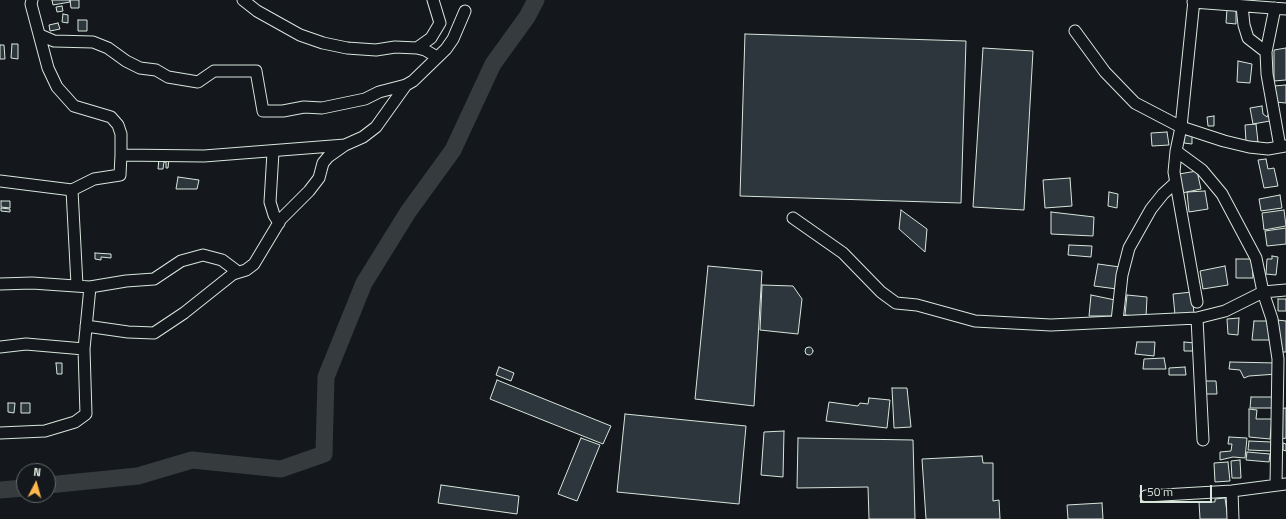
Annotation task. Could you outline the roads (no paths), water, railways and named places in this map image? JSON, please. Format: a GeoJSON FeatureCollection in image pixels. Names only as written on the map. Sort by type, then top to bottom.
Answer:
{"type":"FeatureCollection","features":[{"type":"Feature","properties":{"kind":"street"},"geometry":{"type":"LineString","coordinates":[[243,0],[257,11],[300,35],[323,43],[347,48],[376,50],[394,47],[417,48],[439,55]]}},
{"type":"Feature","properties":{"kind":"street"},"geometry":{"type":"LineString","coordinates":[[417,48],[425,43],[436,31],[440,22],[433,0]]}},
{"type":"Feature","properties":{"kind":"street"},"geometry":{"type":"LineString","coordinates":[[0,181],[72,190],[94,179],[120,175],[121,134],[118,125],[111,117],[74,106],[57,87],[48,68],[40,35],[29,1]]}},
{"type":"Feature","properties":{"kind":"street"},"geometry":{"type":"LineString","coordinates":[[1074,31],[1105,72],[1124,94],[1135,103],[1181,127],[1249,148],[1268,149],[1283,146],[1266,74],[1266,52],[1281,9],[1194,1],[1181,127],[1176,150],[1174,172],[1197,302]]}},
{"type":"Feature","properties":{"kind":"street"},"geometry":{"type":"LineString","coordinates":[[1242,6],[1244,25],[1248,38],[1266,52]]}},
{"type":"Feature","properties":{"kind":"street"},"geometry":{"type":"LineString","coordinates":[[40,35],[54,41],[94,42],[108,48],[126,62],[140,68],[156,70],[168,78],[198,82],[214,71],[256,71],[263,111],[283,111],[304,107],[322,108],[365,99],[379,92],[406,85],[413,81],[453,39],[465,11]]}},
{"type":"Feature","properties":{"kind":"street"},"geometry":{"type":"LineString","coordinates":[[436,31],[439,55]]}},
{"type":"Feature","properties":{"kind":"street"},"geometry":{"type":"LineString","coordinates":[[86,326],[140,333],[154,333],[184,313],[233,274],[246,270],[254,264],[279,223],[319,178],[323,163],[328,157],[345,145],[364,137],[376,127],[406,85]]}},
{"type":"Feature","properties":{"kind":"street"},"geometry":{"type":"LineString","coordinates":[[121,155],[204,156],[273,152],[308,147],[345,145]]}},
{"type":"Feature","properties":{"kind":"street"},"geometry":{"type":"LineString","coordinates":[[1146,496],[1232,491],[1281,484],[1282,376],[1272,319],[1263,292],[1256,258],[1222,194],[1202,170],[1176,150]]}},
{"type":"Feature","properties":{"kind":"street"},"geometry":{"type":"LineString","coordinates":[[273,152],[270,202],[274,216],[279,223]]}},
{"type":"Feature","properties":{"kind":"street"},"geometry":{"type":"LineString","coordinates":[[1117,321],[1122,275],[1129,248],[1151,209],[1163,194],[1175,183]]}},
{"type":"Feature","properties":{"kind":"street"},"geometry":{"type":"LineString","coordinates":[[72,190],[77,285]]}},
{"type":"Feature","properties":{"kind":"street"},"geometry":{"type":"LineString","coordinates":[[793,218],[843,253],[881,292],[896,303],[917,305],[975,320],[1050,325],[1197,318],[1225,311],[1263,292],[1286,290]]}},
{"type":"Feature","properties":{"kind":"street"},"geometry":{"type":"LineString","coordinates":[[0,284],[32,283],[90,287],[126,280],[154,280],[181,261],[203,255],[222,260],[238,272]]}},
{"type":"Feature","properties":{"kind":"street"},"geometry":{"type":"LineString","coordinates":[[0,433],[45,431],[75,422],[87,413],[84,348],[90,287]]}},
{"type":"Feature","properties":{"kind":"street"},"geometry":{"type":"LineString","coordinates":[[1197,318],[1203,440]]}},
{"type":"Feature","properties":{"kind":"street"},"geometry":{"type":"LineString","coordinates":[[0,347],[26,344],[84,348]]}},
{"type":"Feature","properties":{"kind":"street"},"geometry":{"type":"LineString","coordinates":[[1232,491],[1233,519]]}},
{"type":"Feature","properties":{"kind":"waterway"},"geometry":{"type":"LineString","coordinates":[[56,484],[138,476],[192,460],[281,469],[324,454],[326,377],[364,283],[408,212],[453,150],[493,64],[527,17],[536,0]]}},
{"type":"Feature","properties":{"kind":"waterway"},"geometry":{"type":"LineString","coordinates":[[0,490],[16,489]]}}]}
